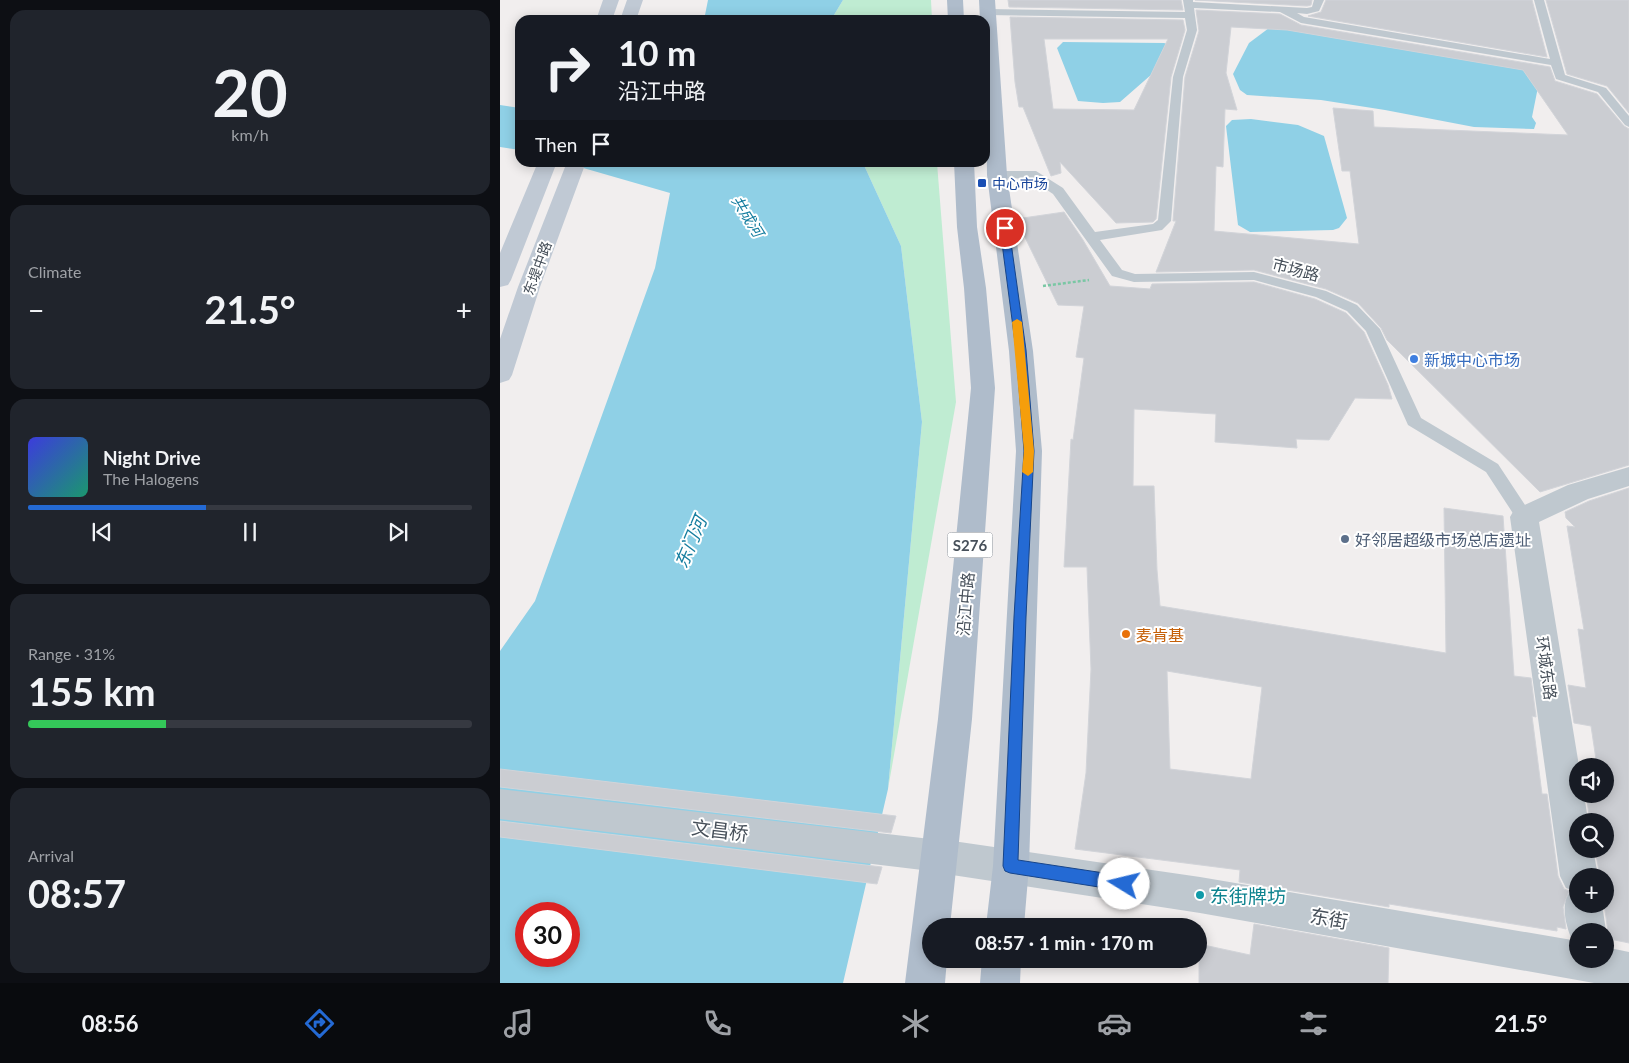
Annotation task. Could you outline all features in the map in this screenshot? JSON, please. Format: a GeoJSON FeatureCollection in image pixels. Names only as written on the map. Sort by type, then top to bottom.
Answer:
{"type":"FeatureCollection","features":[{"type":"Feature","properties":{"kind":"main road"},"geometry":{"type":"LineString","coordinates":[[606,15],[612,0]]}},
{"type":"Feature","properties":{"kind":"main road"},"geometry":{"type":"LineString","coordinates":[[630,15],[635,0]]}},
{"type":"Feature","properties":{"kind":"main road"},"geometry":{"type":"LineString","coordinates":[[955,0],[956,15]]}},
{"type":"Feature","properties":{"kind":"main road"},"geometry":{"type":"LineString","coordinates":[[990,43],[997,174],[1021,350],[1029,451],[1010,866],[1006,918]]}},
{"type":"Feature","properties":{"kind":"main road","name":"东堤中路"},"geometry":{"type":"LineString","coordinates":[[500,280],[546,167]]}},
{"type":"Feature","properties":{"kind":"main road","name":"东堤中路"},"geometry":{"type":"LineString","coordinates":[[500,375],[529,287],[575,167]]}},
{"type":"Feature","properties":{"kind":"main road","name":"沿江中路"},"geometry":{"type":"LineString","coordinates":[[932,918],[955,718],[982,388],[975,288],[967,227],[964,167]]}},
{"type":"Feature","properties":{"kind":"main road","name":"沿江中路"},"geometry":{"type":"LineString","coordinates":[[925,983],[927,968]]}},
{"type":"Feature","properties":{"kind":"main road"},"geometry":{"type":"LineString","coordinates":[[1000,983],[1001,968]]}},
{"type":"Feature","properties":{"kind":"street"},"geometry":{"type":"LineString","coordinates":[[1524,517],[1578,492],[1629,476]]}},
{"type":"Feature","properties":{"kind":"street","name":"环城东路"},"geometry":{"type":"LineString","coordinates":[[1524,517],[1578,868]]}},
{"type":"Feature","properties":{"kind":"street","name":"文昌桥"},"geometry":{"type":"LineString","coordinates":[[500,804],[940,856]]}},
{"type":"Feature","properties":{"kind":"street","name":"东街"},"geometry":{"type":"LineString","coordinates":[[940,856],[1200,895],[1569,955]]}},
{"type":"Feature","properties":{"kind":"street","name":"东街"},"geometry":{"type":"LineString","coordinates":[[1614,967],[1629,972]]}},
{"type":"Feature","properties":{"kind":"lane"},"geometry":{"type":"LineString","coordinates":[[988,6],[1189,6],[1307,11],[1316,8],[1319,0]]}},
{"type":"Feature","properties":{"kind":"lane"},"geometry":{"type":"LineString","coordinates":[[1539,0],[1560,77],[1602,90],[1629,123]]}},
{"type":"Feature","properties":{"kind":"lane"},"geometry":{"type":"LineString","coordinates":[[1091,237],[1157,227],[1164,221],[1178,77],[1192,30],[1189,6]]}},
{"type":"Feature","properties":{"kind":"lane"},"geometry":{"type":"LineString","coordinates":[[1282,9],[1300,20],[1556,63]]}},
{"type":"Feature","properties":{"kind":"lane"},"geometry":{"type":"LineString","coordinates":[[1615,106],[1629,109]]}},
{"type":"Feature","properties":{"kind":"lane"},"geometry":{"type":"LineString","coordinates":[[997,174],[1032,174],[1058,191],[1117,274],[1125,276]]}},
{"type":"Feature","properties":{"kind":"lane","name":"市场路"},"geometry":{"type":"LineString","coordinates":[[1125,276],[1134,278],[1254,276],[1321,294],[1352,308],[1372,330],[1414,420],[1492,468],[1524,517]]}},
{"type":"Feature","properties":{"kind":"path"},"geometry":{"type":"LineString","coordinates":[[1013,288],[1032,288],[1125,276]]}},
{"type":"Feature","properties":{"kind":"green space"},"geometry":{"type":"Polygon","coordinates":[[[843,0],[931,0],[932,15],[834,15],[843,0]]]}},
{"type":"Feature","properties":{"kind":"green space"},"geometry":{"type":"Polygon","coordinates":[[[865,167],[937,167],[956,402],[888,789],[922,422],[901,246],[865,167]]]}},
{"type":"Feature","properties":{"kind":"water"},"geometry":{"type":"Polygon","coordinates":[[[708,0],[843,0],[834,15],[705,15],[708,0]]]}},
{"type":"Feature","properties":{"kind":"water"},"geometry":{"type":"Polygon","coordinates":[[[1269,28],[1287,28],[1520,67],[1540,77],[1532,117],[1536,123],[1534,129],[1474,127],[1321,100],[1247,95],[1240,90],[1233,74],[1249,43],[1269,28]]]}},
{"type":"Feature","properties":{"kind":"water"},"geometry":{"type":"Polygon","coordinates":[[[1063,42],[1164,43],[1173,46],[1176,53],[1120,102],[1078,101],[1057,48],[1063,42]]]}},
{"type":"Feature","properties":{"kind":"water"},"geometry":{"type":"Polygon","coordinates":[[[500,105],[515,107],[515,149],[500,147],[500,105]]]}},
{"type":"Feature","properties":{"kind":"water"},"geometry":{"type":"Polygon","coordinates":[[[1251,119],[1298,125],[1324,136],[1347,218],[1339,228],[1333,230],[1250,232],[1238,225],[1226,126],[1232,120],[1251,119]]]}},
{"type":"Feature","properties":{"kind":"water"},"geometry":{"type":"Polygon","coordinates":[[[580,167],[865,167],[901,246],[922,422],[888,789],[843,983],[500,983],[500,651],[535,601],[655,268],[670,193],[580,167]]]}},
{"type":"Feature","properties":{"kind":"building"},"geometry":{"type":"Polygon","coordinates":[[[1008,0],[1181,0],[1183,10],[1009,7],[1008,0]]]}},
{"type":"Feature","properties":{"kind":"building"},"geometry":{"type":"Polygon","coordinates":[[[1195,0],[1312,0],[1311,5],[1307,6],[1195,0]]]}},
{"type":"Feature","properties":{"kind":"building"},"geometry":{"type":"Polygon","coordinates":[[[1326,0],[1532,0],[1547,57],[1308,16],[1321,12],[1326,0]]]}},
{"type":"Feature","properties":{"kind":"building"},"geometry":{"type":"Polygon","coordinates":[[[1546,0],[1629,0],[1629,113],[1607,86],[1567,74],[1546,0]]]}},
{"type":"Feature","properties":{"kind":"building"},"geometry":{"type":"Polygon","coordinates":[[[1196,10],[1280,14],[1301,25],[1550,67],[1555,81],[1597,94],[1624,126],[1629,129],[1629,465],[1540,492],[1387,340],[1381,328],[1358,303],[1326,289],[1254,270],[1156,272],[1176,221],[1173,221],[1185,77],[1199,31],[1196,10]],[[1231,27],[1226,73],[1237,110],[1225,109],[1223,167],[1216,166],[1214,231],[1359,244],[1350,171],[1342,171],[1333,108],[1373,111],[1374,127],[1568,135],[1523,70],[1287,30],[1231,27]]]}},
{"type":"Feature","properties":{"kind":"building"},"geometry":{"type":"Polygon","coordinates":[[[1010,17],[1183,20],[1185,30],[1171,77],[1156,219],[1153,222],[1116,223],[1060,162],[1061,173],[1051,176],[1023,107],[1019,107],[1010,17]],[[1044,39],[1053,109],[1134,110],[1168,39],[1044,39]]]}},
{"type":"Feature","properties":{"kind":"building"},"geometry":{"type":"Polygon","coordinates":[[[1064,212],[1110,286],[1150,289],[1152,284],[1254,282],[1315,299],[1346,313],[1364,332],[1388,385],[1392,399],[1355,398],[1329,440],[1296,439],[1297,448],[1215,442],[1216,414],[1134,409],[1133,486],[1154,486],[1160,606],[1446,653],[1444,508],[1503,516],[1514,676],[1531,678],[1536,717],[1532,716],[1542,794],[1547,794],[1558,876],[1564,889],[1569,891],[1563,907],[1566,929],[1557,927],[1557,931],[1389,904],[1389,907],[1239,882],[1240,870],[1075,849],[1086,773],[1091,669],[1087,567],[1064,567],[1071,439],[1073,440],[1084,358],[1076,357],[1084,306],[1058,305],[1016,219],[1064,212]],[[1167,671],[1170,769],[1251,779],[1262,687],[1167,671]]]}},
{"type":"Feature","properties":{"kind":"building"},"geometry":{"type":"Polygon","coordinates":[[[1629,488],[1629,943],[1614,940],[1614,923],[1607,923],[1605,913],[1614,913],[1614,868],[1599,868],[1597,858],[1614,858],[1614,813],[1589,813],[1587,803],[1614,803],[1614,758],[1596,758],[1591,726],[1574,723],[1568,685],[1586,688],[1578,629],[1584,630],[1567,526],[1575,527],[1566,518],[1565,512],[1589,501],[1629,488]]]}},
{"type":"Feature","properties":{"kind":"building"},"geometry":{"type":"Polygon","coordinates":[[[500,769],[896,816],[891,833],[500,787],[500,769]]]}},
{"type":"Feature","properties":{"kind":"building"},"geometry":{"type":"Polygon","coordinates":[[[500,821],[882,867],[877,884],[500,837],[500,821]]]}},
{"type":"Feature","properties":{"kind":"building"},"geometry":{"type":"Polygon","coordinates":[[[1254,924],[1389,948],[1388,983],[1199,983],[1199,968],[1207,968],[1207,946],[1250,955],[1254,924]]]}},
{"type":"Feature","properties":{"kind":"slow traffic"},"geometry":{"type":"LineString","coordinates":[[1017,322],[1029,451],[1028,472]]}},
{"type":"Feature","properties":{"kind":"place","name":"中心市场"},"geometry":{"type":"Point","coordinates":[982,183]}},
{"type":"Feature","properties":{"kind":"place","name":"新城中心市场"},"geometry":{"type":"Point","coordinates":[1414,359]}},
{"type":"Feature","properties":{"kind":"place","name":"好邻居超级市场总店遗址"},"geometry":{"type":"Point","coordinates":[1345,539]}},
{"type":"Feature","properties":{"kind":"place","name":"麦肯基"},"geometry":{"type":"Point","coordinates":[1126,634]}},
{"type":"Feature","properties":{"kind":"place","name":"东街牌坊"},"geometry":{"type":"Point","coordinates":[1200,895]}},
{"type":"Feature","properties":{"kind":"route"},"geometry":{"type":"LineString","coordinates":[[1005,228],[1021,350],[1029,451],[1010,866],[1124,884]]}},
{"type":"Feature","properties":{"kind":"water label","name":"共成河"},"geometry":{"type":"Point","coordinates":[748,216]}},
{"type":"Feature","properties":{"kind":"water label","name":"东门河"},"geometry":{"type":"Point","coordinates":[690,542]}}]}
